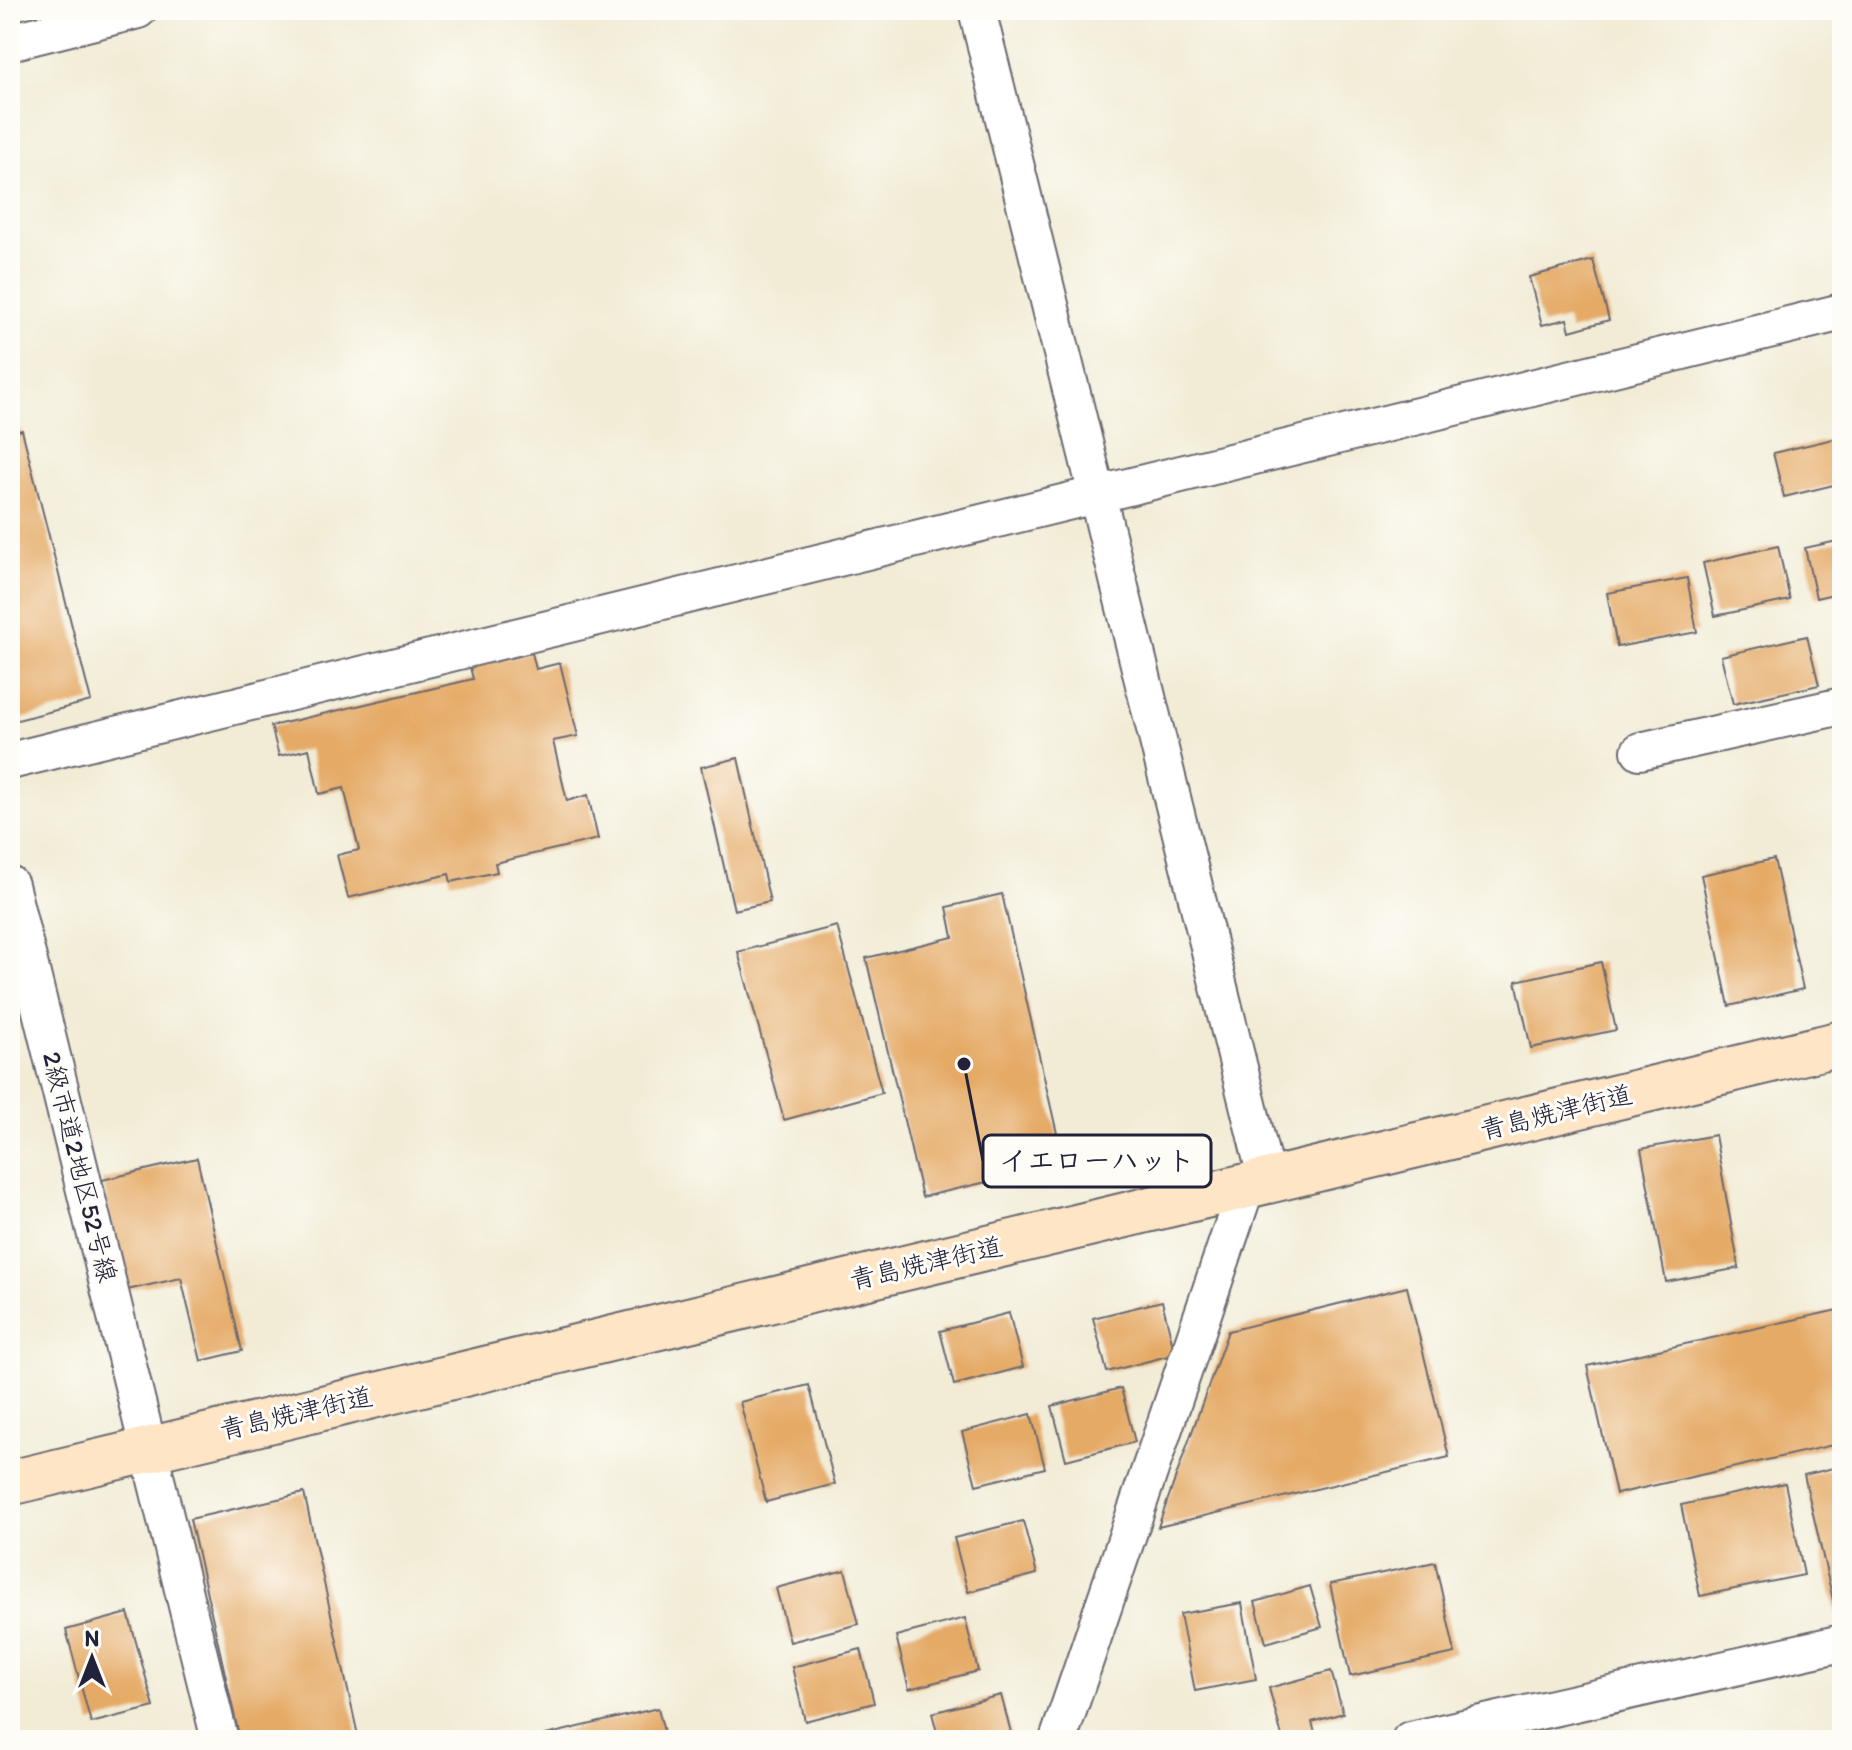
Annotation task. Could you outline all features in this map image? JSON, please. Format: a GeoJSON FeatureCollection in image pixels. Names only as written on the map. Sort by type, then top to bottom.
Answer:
{"type":"FeatureCollection","features":[{"type":"Feature","properties":{"kind":"main road","name":"青島焼津街道"},"geometry":{"type":"LineString","coordinates":[[10,1483],[1842,1043]]}},
{"type":"Feature","properties":{"kind":"street"},"geometry":{"type":"LineString","coordinates":[[10,42],[138,10]]}},
{"type":"Feature","properties":{"kind":"street"},"geometry":{"type":"LineString","coordinates":[[977,10],[1097,495],[1256,1184],[1058,1740]]}},
{"type":"Feature","properties":{"kind":"street"},"geometry":{"type":"LineString","coordinates":[[10,761],[1842,312]]}},
{"type":"Feature","properties":{"kind":"street"},"geometry":{"type":"LineString","coordinates":[[1640,751],[1842,706]]}},
{"type":"Feature","properties":{"kind":"street","name":"2級市道2地区52号線"},"geometry":{"type":"LineString","coordinates":[[10,885],[220,1740]]}},
{"type":"Feature","properties":{"kind":"street"},"geometry":{"type":"LineString","coordinates":[[1410,1740],[1842,1643]]}},
{"type":"Feature","properties":{"kind":"building"},"geometry":{"type":"Polygon","coordinates":[[[1593,260],[1609,320],[1570,331],[1567,319],[1542,325],[1529,277],[1593,260]]]}},
{"type":"Feature","properties":{"kind":"building"},"geometry":{"type":"Polygon","coordinates":[[[22,430],[91,701],[10,722],[10,433],[22,430]]]}},
{"type":"Feature","properties":{"kind":"building"},"geometry":{"type":"Polygon","coordinates":[[[1842,437],[1842,483],[1784,497],[1773,453],[1842,437]]]}},
{"type":"Feature","properties":{"kind":"building"},"geometry":{"type":"Polygon","coordinates":[[[1842,540],[1842,592],[1816,598],[1805,548],[1842,540]]]}},
{"type":"Feature","properties":{"kind":"building"},"geometry":{"type":"Polygon","coordinates":[[[1778,546],[1790,600],[1715,616],[1703,563],[1778,546]]]}},
{"type":"Feature","properties":{"kind":"building"},"geometry":{"type":"Polygon","coordinates":[[[1687,578],[1697,632],[1617,647],[1607,593],[1687,578]]]}},
{"type":"Feature","properties":{"kind":"building"},"geometry":{"type":"Polygon","coordinates":[[[1807,636],[1819,685],[1733,704],[1721,656],[1807,636]]]}},
{"type":"Feature","properties":{"kind":"building"},"geometry":{"type":"Polygon","coordinates":[[[532,653],[536,669],[560,663],[578,736],[553,741],[567,801],[588,795],[598,839],[495,863],[497,872],[451,882],[449,874],[348,898],[337,855],[359,850],[344,788],[319,794],[309,749],[279,756],[271,726],[473,679],[470,667],[532,653]]]}},
{"type":"Feature","properties":{"kind":"building"},"geometry":{"type":"Polygon","coordinates":[[[738,758],[770,902],[734,910],[701,767],[738,758]]]}},
{"type":"Feature","properties":{"kind":"building"},"geometry":{"type":"Polygon","coordinates":[[[1774,859],[1803,989],[1729,1006],[1701,875],[1774,859]]]}},
{"type":"Feature","properties":{"kind":"building"},"geometry":{"type":"Polygon","coordinates":[[[1002,894],[1064,1164],[922,1197],[866,958],[953,937],[947,907],[1002,894]]]}},
{"type":"Feature","properties":{"kind":"building"},"geometry":{"type":"Polygon","coordinates":[[[837,926],[882,1093],[784,1120],[738,952],[837,926]]]}},
{"type":"Feature","properties":{"kind":"building"},"geometry":{"type":"Polygon","coordinates":[[[1601,962],[1616,1030],[1531,1048],[1516,981],[1601,962]]]}},
{"type":"Feature","properties":{"kind":"building"},"geometry":{"type":"Polygon","coordinates":[[[1715,1135],[1739,1268],[1666,1282],[1641,1149],[1715,1135]]]}},
{"type":"Feature","properties":{"kind":"building"},"geometry":{"type":"Polygon","coordinates":[[[197,1158],[242,1351],[201,1361],[181,1278],[127,1290],[102,1180],[197,1158]]]}},
{"type":"Feature","properties":{"kind":"building"},"geometry":{"type":"Polygon","coordinates":[[[1407,1287],[1449,1457],[1158,1527],[1228,1331],[1407,1287]]]}},
{"type":"Feature","properties":{"kind":"building"},"geometry":{"type":"Polygon","coordinates":[[[1162,1301],[1175,1354],[1107,1372],[1093,1318],[1162,1301]]]}},
{"type":"Feature","properties":{"kind":"building"},"geometry":{"type":"Polygon","coordinates":[[[1842,1309],[1842,1443],[1616,1494],[1587,1366],[1842,1309]]]}},
{"type":"Feature","properties":{"kind":"building"},"geometry":{"type":"Polygon","coordinates":[[[1009,1313],[1023,1367],[954,1385],[940,1331],[1009,1313]]]}},
{"type":"Feature","properties":{"kind":"building"},"geometry":{"type":"Polygon","coordinates":[[[809,1385],[835,1484],[766,1502],[740,1402],[809,1385]]]}},
{"type":"Feature","properties":{"kind":"building"},"geometry":{"type":"Polygon","coordinates":[[[1121,1388],[1135,1442],[1066,1460],[1052,1406],[1121,1388]]]}},
{"type":"Feature","properties":{"kind":"building"},"geometry":{"type":"Polygon","coordinates":[[[1031,1414],[1045,1468],[976,1485],[962,1432],[1031,1414]]]}},
{"type":"Feature","properties":{"kind":"building"},"geometry":{"type":"Polygon","coordinates":[[[1842,1466],[1842,1611],[1836,1613],[1804,1475],[1842,1466]]]}},
{"type":"Feature","properties":{"kind":"building"},"geometry":{"type":"Polygon","coordinates":[[[1785,1483],[1804,1575],[1700,1596],[1681,1505],[1785,1483]]]}},
{"type":"Feature","properties":{"kind":"building"},"geometry":{"type":"Polygon","coordinates":[[[304,1493],[359,1740],[240,1740],[190,1519],[304,1493]]]}},
{"type":"Feature","properties":{"kind":"building"},"geometry":{"type":"Polygon","coordinates":[[[1023,1521],[1037,1574],[968,1592],[954,1538],[1023,1521]]]}},
{"type":"Feature","properties":{"kind":"building"},"geometry":{"type":"Polygon","coordinates":[[[1435,1562],[1455,1653],[1350,1676],[1330,1584],[1435,1562]]]}},
{"type":"Feature","properties":{"kind":"building"},"geometry":{"type":"Polygon","coordinates":[[[845,1570],[859,1624],[790,1642],[776,1588],[845,1570]]]}},
{"type":"Feature","properties":{"kind":"building"},"geometry":{"type":"Polygon","coordinates":[[[1310,1586],[1322,1627],[1266,1643],[1255,1602],[1310,1586]]]}},
{"type":"Feature","properties":{"kind":"building"},"geometry":{"type":"Polygon","coordinates":[[[1242,1603],[1256,1679],[1195,1691],[1180,1614],[1242,1603]]]}},
{"type":"Feature","properties":{"kind":"building"},"geometry":{"type":"Polygon","coordinates":[[[128,1613],[154,1707],[91,1723],[66,1630],[128,1613]]]}},
{"type":"Feature","properties":{"kind":"building"},"geometry":{"type":"Polygon","coordinates":[[[965,1618],[978,1671],[909,1689],[896,1636],[965,1618]]]}},
{"type":"Feature","properties":{"kind":"building"},"geometry":{"type":"Polygon","coordinates":[[[861,1649],[874,1703],[805,1721],[792,1667],[861,1649]]]}},
{"type":"Feature","properties":{"kind":"building"},"geometry":{"type":"Polygon","coordinates":[[[1331,1671],[1343,1713],[1312,1722],[1317,1740],[1283,1740],[1269,1688],[1331,1671]]]}},
{"type":"Feature","properties":{"kind":"building"},"geometry":{"type":"Polygon","coordinates":[[[1001,1695],[1013,1740],[939,1740],[932,1713],[1001,1695]]]}},
{"type":"Feature","properties":{"kind":"building"},"geometry":{"type":"Polygon","coordinates":[[[658,1708],[666,1740],[529,1740],[529,1739],[658,1708]]]}},
{"type":"Feature","properties":{"kind":"place","name":"イエローハット"},"geometry":{"type":"Point","coordinates":[964,1064]}}]}
